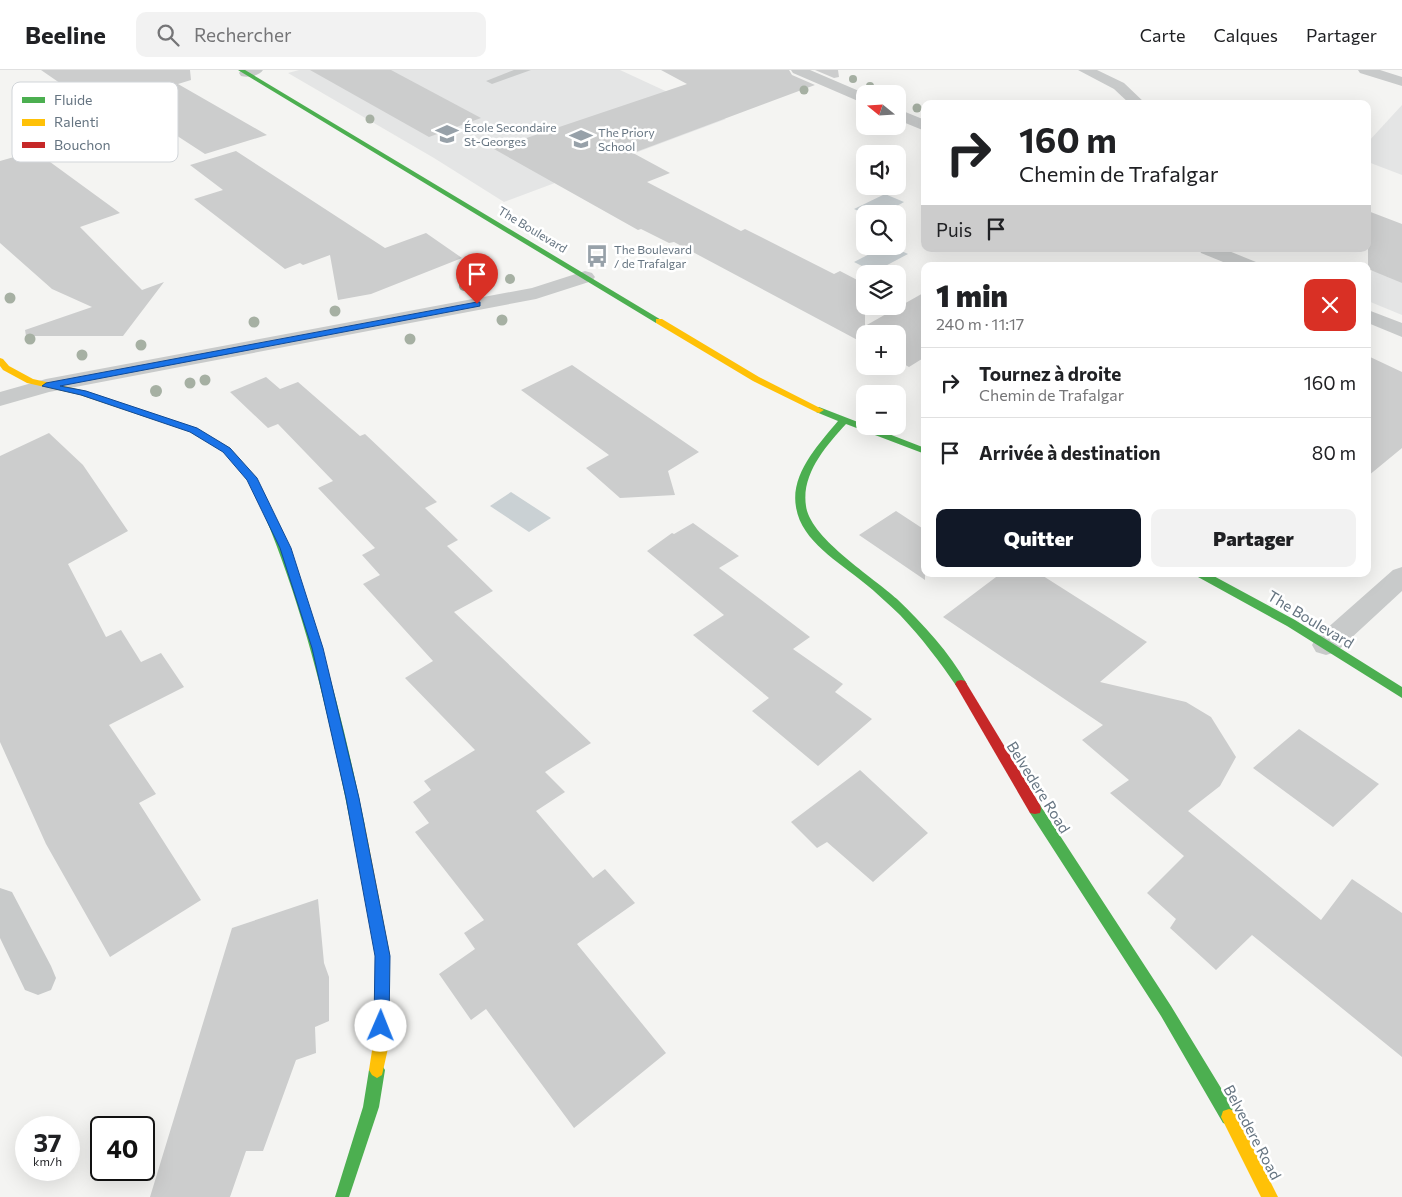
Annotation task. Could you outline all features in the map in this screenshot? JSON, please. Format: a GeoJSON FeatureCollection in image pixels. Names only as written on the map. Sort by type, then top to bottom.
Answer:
{"type":"FeatureCollection","features":[{"type":"Feature","properties":{"kind":"street"},"geometry":{"type":"LineString","coordinates":[[798,70],[856,95]]}},
{"type":"Feature","properties":{"kind":"street"},"geometry":{"type":"LineString","coordinates":[[1085,70],[1119,86],[1135,100]]}},
{"type":"Feature","properties":{"kind":"street"},"geometry":{"type":"LineString","coordinates":[[1365,70],[1402,82]]}},
{"type":"Feature","properties":{"kind":"street","name":"The Boulevard"},"geometry":{"type":"LineString","coordinates":[[247,71],[584,277],[762,382],[794,399],[921,449]]}},
{"type":"Feature","properties":{"kind":"street"},"geometry":{"type":"LineString","coordinates":[[906,118],[921,124]]}},
{"type":"Feature","properties":{"kind":"street"},"geometry":{"type":"LineString","coordinates":[[1215,252],[1239,262]]}},
{"type":"Feature","properties":{"kind":"street"},"geometry":{"type":"LineString","coordinates":[[0,399],[46,386],[536,293],[584,277]]}},
{"type":"Feature","properties":{"kind":"street"},"geometry":{"type":"LineString","coordinates":[[1371,317],[1402,331]]}},
{"type":"Feature","properties":{"kind":"street"},"geometry":{"type":"LineString","coordinates":[[0,361],[20,376],[46,386],[83,393],[194,430],[227,450],[252,478],[285,548],[318,648],[352,798],[383,956],[381,1044],[371,1107],[342,1195]]}},
{"type":"Feature","properties":{"kind":"street","name":"Belvedere Road"},"geometry":{"type":"LineString","coordinates":[[844,420],[815,454],[805,472],[800,497],[806,523],[819,539],[879,589],[934,647],[1049,832],[1176,1025],[1252,1157],[1270,1197]]}},
{"type":"Feature","properties":{"kind":"street"},"geometry":{"type":"LineString","coordinates":[[1326,645],[1402,576]]}},
{"type":"Feature","properties":{"kind":"street","name":"The Boulevard"},"geometry":{"type":"LineString","coordinates":[[1208,577],[1273,612],[1402,693]]}},
{"type":"Feature","properties":{"kind":"street"},"geometry":{"type":"LineString","coordinates":[[1,905],[38,978]]}},
{"type":"Feature","properties":{"kind":"lane"},"geometry":{"type":"LineString","coordinates":[[492,81],[525,70]]}},
{"type":"Feature","properties":{"kind":"shaded area"},"geometry":{"type":"Polygon","coordinates":[[[299,70],[620,70],[726,119],[504,202],[434,158],[288,73],[299,70]]]}},
{"type":"Feature","properties":{"kind":"shaded area"},"geometry":{"type":"Polygon","coordinates":[[[1402,105],[1402,175],[1371,163],[1371,139],[1402,105]]]}},
{"type":"Feature","properties":{"kind":"shaded area"},"geometry":{"type":"Polygon","coordinates":[[[883,195],[904,202],[898,205],[862,205],[883,195]]]}},
{"type":"Feature","properties":{"kind":"shaded area"},"geometry":{"type":"Polygon","coordinates":[[[1402,248],[1402,315],[1371,302],[1371,272],[1402,248]]]}},
{"type":"Feature","properties":{"kind":"shaded area"},"geometry":{"type":"Polygon","coordinates":[[[908,254],[887,265],[860,265],[854,262],[868,255],[908,254]]]}},
{"type":"Feature","properties":{"kind":"shaded area"},"geometry":{"type":"Polygon","coordinates":[[[511,492],[551,518],[529,532],[490,506],[511,492]]]}},
{"type":"Feature","properties":{"kind":"building"},"geometry":{"type":"Polygon","coordinates":[[[41,70],[190,70],[191,80],[178,84],[178,82],[58,82],[41,70]]]}},
{"type":"Feature","properties":{"kind":"building"},"geometry":{"type":"Polygon","coordinates":[[[310,70],[391,70],[481,118],[429,137],[310,70]]]}},
{"type":"Feature","properties":{"kind":"building"},"geometry":{"type":"Polygon","coordinates":[[[661,70],[789,70],[792,75],[815,85],[633,153],[670,173],[647,182],[741,231],[745,229],[834,274],[840,271],[856,279],[856,315],[865,315],[865,325],[856,325],[856,339],[674,242],[669,243],[641,229],[638,230],[494,149],[687,84],[661,70]]]}},
{"type":"Feature","properties":{"kind":"building"},"geometry":{"type":"Polygon","coordinates":[[[815,70],[838,70],[839,77],[834,78],[815,70]]]}},
{"type":"Feature","properties":{"kind":"building"},"geometry":{"type":"Polygon","coordinates":[[[178,84],[267,135],[205,154],[178,136],[178,84]]]}},
{"type":"Feature","properties":{"kind":"building"},"geometry":{"type":"Polygon","coordinates":[[[236,151],[385,248],[426,233],[462,258],[371,294],[338,300],[330,255],[303,265],[300,263],[285,269],[194,199],[223,190],[190,165],[236,151]]]}},
{"type":"Feature","properties":{"kind":"building"},"geometry":{"type":"Polygon","coordinates":[[[12,158],[12,162],[50,162],[120,213],[80,227],[142,290],[164,282],[123,336],[26,336],[25,330],[92,307],[52,289],[0,243],[0,161],[12,158]]]}},
{"type":"Feature","properties":{"kind":"building"},"geometry":{"type":"Polygon","coordinates":[[[1371,212],[1402,224],[1402,283],[1371,270],[1371,262],[1368,262],[1368,252],[1371,252],[1371,212]]]}},
{"type":"Feature","properties":{"kind":"building"},"geometry":{"type":"Polygon","coordinates":[[[921,294],[921,360],[909,367],[906,365],[906,325],[867,325],[884,315],[906,315],[906,303],[921,294]]]}},
{"type":"Feature","properties":{"kind":"building"},"geometry":{"type":"Polygon","coordinates":[[[1371,357],[1402,372],[1402,448],[1371,474],[1371,357]]]}},
{"type":"Feature","properties":{"kind":"building"},"geometry":{"type":"Polygon","coordinates":[[[572,365],[699,452],[668,471],[675,495],[620,498],[586,468],[609,455],[521,390],[572,365]]]}},
{"type":"Feature","properties":{"kind":"building"},"geometry":{"type":"Polygon","coordinates":[[[266,377],[280,389],[298,382],[360,436],[365,434],[437,502],[425,508],[458,540],[447,546],[493,591],[454,612],[591,743],[545,772],[565,792],[536,811],[593,878],[605,869],[635,903],[577,944],[666,1053],[574,1128],[486,1009],[471,1020],[439,974],[475,949],[464,933],[484,920],[415,832],[429,823],[413,802],[431,790],[424,781],[475,750],[405,678],[433,661],[363,584],[380,575],[362,555],[375,548],[318,488],[333,481],[278,424],[268,428],[230,392],[266,377]]]}},
{"type":"Feature","properties":{"kind":"building"},"geometry":{"type":"Polygon","coordinates":[[[49,433],[83,465],[128,531],[68,564],[106,637],[121,630],[141,662],[161,653],[184,687],[109,725],[156,794],[139,803],[201,900],[110,957],[46,844],[0,742],[0,456],[49,433]]]}},
{"type":"Feature","properties":{"kind":"building"},"geometry":{"type":"Polygon","coordinates":[[[896,511],[921,527],[921,577],[925,577],[925,580],[859,535],[896,511]]]}},
{"type":"Feature","properties":{"kind":"building"},"geometry":{"type":"Polygon","coordinates":[[[693,523],[739,556],[719,568],[810,637],[793,649],[843,684],[835,692],[872,719],[818,766],[752,711],[769,698],[693,635],[724,615],[647,551],[672,533],[674,534],[693,523]]]}},
{"type":"Feature","properties":{"kind":"building"},"geometry":{"type":"Polygon","coordinates":[[[996,577],[1045,577],[1147,642],[1100,682],[1186,702],[1211,717],[1236,757],[1220,786],[1188,811],[1321,920],[1352,879],[1402,913],[1402,1057],[1252,935],[1216,970],[1170,928],[1176,919],[1147,893],[1184,856],[1110,793],[1129,780],[1082,740],[1103,725],[943,617],[996,577]]]}},
{"type":"Feature","properties":{"kind":"building"},"geometry":{"type":"Polygon","coordinates":[[[1299,729],[1379,784],[1333,827],[1253,768],[1299,729]]]}},
{"type":"Feature","properties":{"kind":"building"},"geometry":{"type":"Polygon","coordinates":[[[860,770],[928,833],[873,882],[827,842],[817,848],[791,822],[860,770]]]}},
{"type":"Feature","properties":{"kind":"building"},"geometry":{"type":"Polygon","coordinates":[[[318,899],[324,963],[329,977],[329,1021],[315,1027],[316,1053],[296,1060],[263,1151],[246,1151],[230,1197],[150,1197],[155,1181],[232,928],[318,899]]]}},
{"type":"Feature","properties":{"kind":"traffic: fast"},"geometry":{"type":"LineString","coordinates":[[241,70],[659,321]]}},
{"type":"Feature","properties":{"kind":"traffic: fast"},"geometry":{"type":"LineString","coordinates":[[819,410],[921,449]]}},
{"type":"Feature","properties":{"kind":"traffic: fast"},"geometry":{"type":"LineString","coordinates":[[844,420],[812,461],[805,476],[801,492],[801,507],[806,523],[825,546],[874,585],[915,624],[961,684]]}},
{"type":"Feature","properties":{"kind":"traffic: fast"},"geometry":{"type":"LineString","coordinates":[[269,514],[285,551],[311,628],[342,746],[358,826]]}},
{"type":"Feature","properties":{"kind":"traffic: fast"},"geometry":{"type":"LineString","coordinates":[[1207,577],[1291,623],[1402,693]]}},
{"type":"Feature","properties":{"kind":"traffic: fast"},"geometry":{"type":"LineString","coordinates":[[1035,809],[1166,1011],[1229,1117]]}},
{"type":"Feature","properties":{"kind":"traffic: fast"},"geometry":{"type":"LineString","coordinates":[[342,1195],[371,1107],[377,1070]]}},
{"type":"Feature","properties":{"kind":"traffic: slow"},"geometry":{"type":"LineString","coordinates":[[659,321],[756,379],[819,410]]}},
{"type":"Feature","properties":{"kind":"traffic: slow"},"geometry":{"type":"LineString","coordinates":[[0,361],[6,368],[30,381],[83,393],[193,430],[227,450],[252,478],[269,514]]}},
{"type":"Feature","properties":{"kind":"traffic: slow"},"geometry":{"type":"LineString","coordinates":[[358,826],[383,955],[381,1044],[377,1070]]}},
{"type":"Feature","properties":{"kind":"traffic: slow"},"geometry":{"type":"LineString","coordinates":[[1229,1117],[1270,1197]]}},
{"type":"Feature","properties":{"kind":"traffic: jam"},"geometry":{"type":"LineString","coordinates":[[961,684],[1035,809]]}},
{"type":"Feature","properties":{"kind":"place","name":"École Secondaire St-Georges"},"geometry":{"type":"Point","coordinates":[447,134]}},
{"type":"Feature","properties":{"kind":"place","name":"The Priory School"},"geometry":{"type":"Point","coordinates":[581,139]}},
{"type":"Feature","properties":{"kind":"place","name":"The Boulevard / de Trafalgar"},"geometry":{"type":"Point","coordinates":[597,256]}},
{"type":"Feature","properties":{"kind":"route"},"geometry":{"type":"LineString","coordinates":[[381,1026],[383,956],[352,798],[318,648],[285,548],[252,478],[227,450],[194,430],[83,393],[46,386],[477,304]]}}]}
